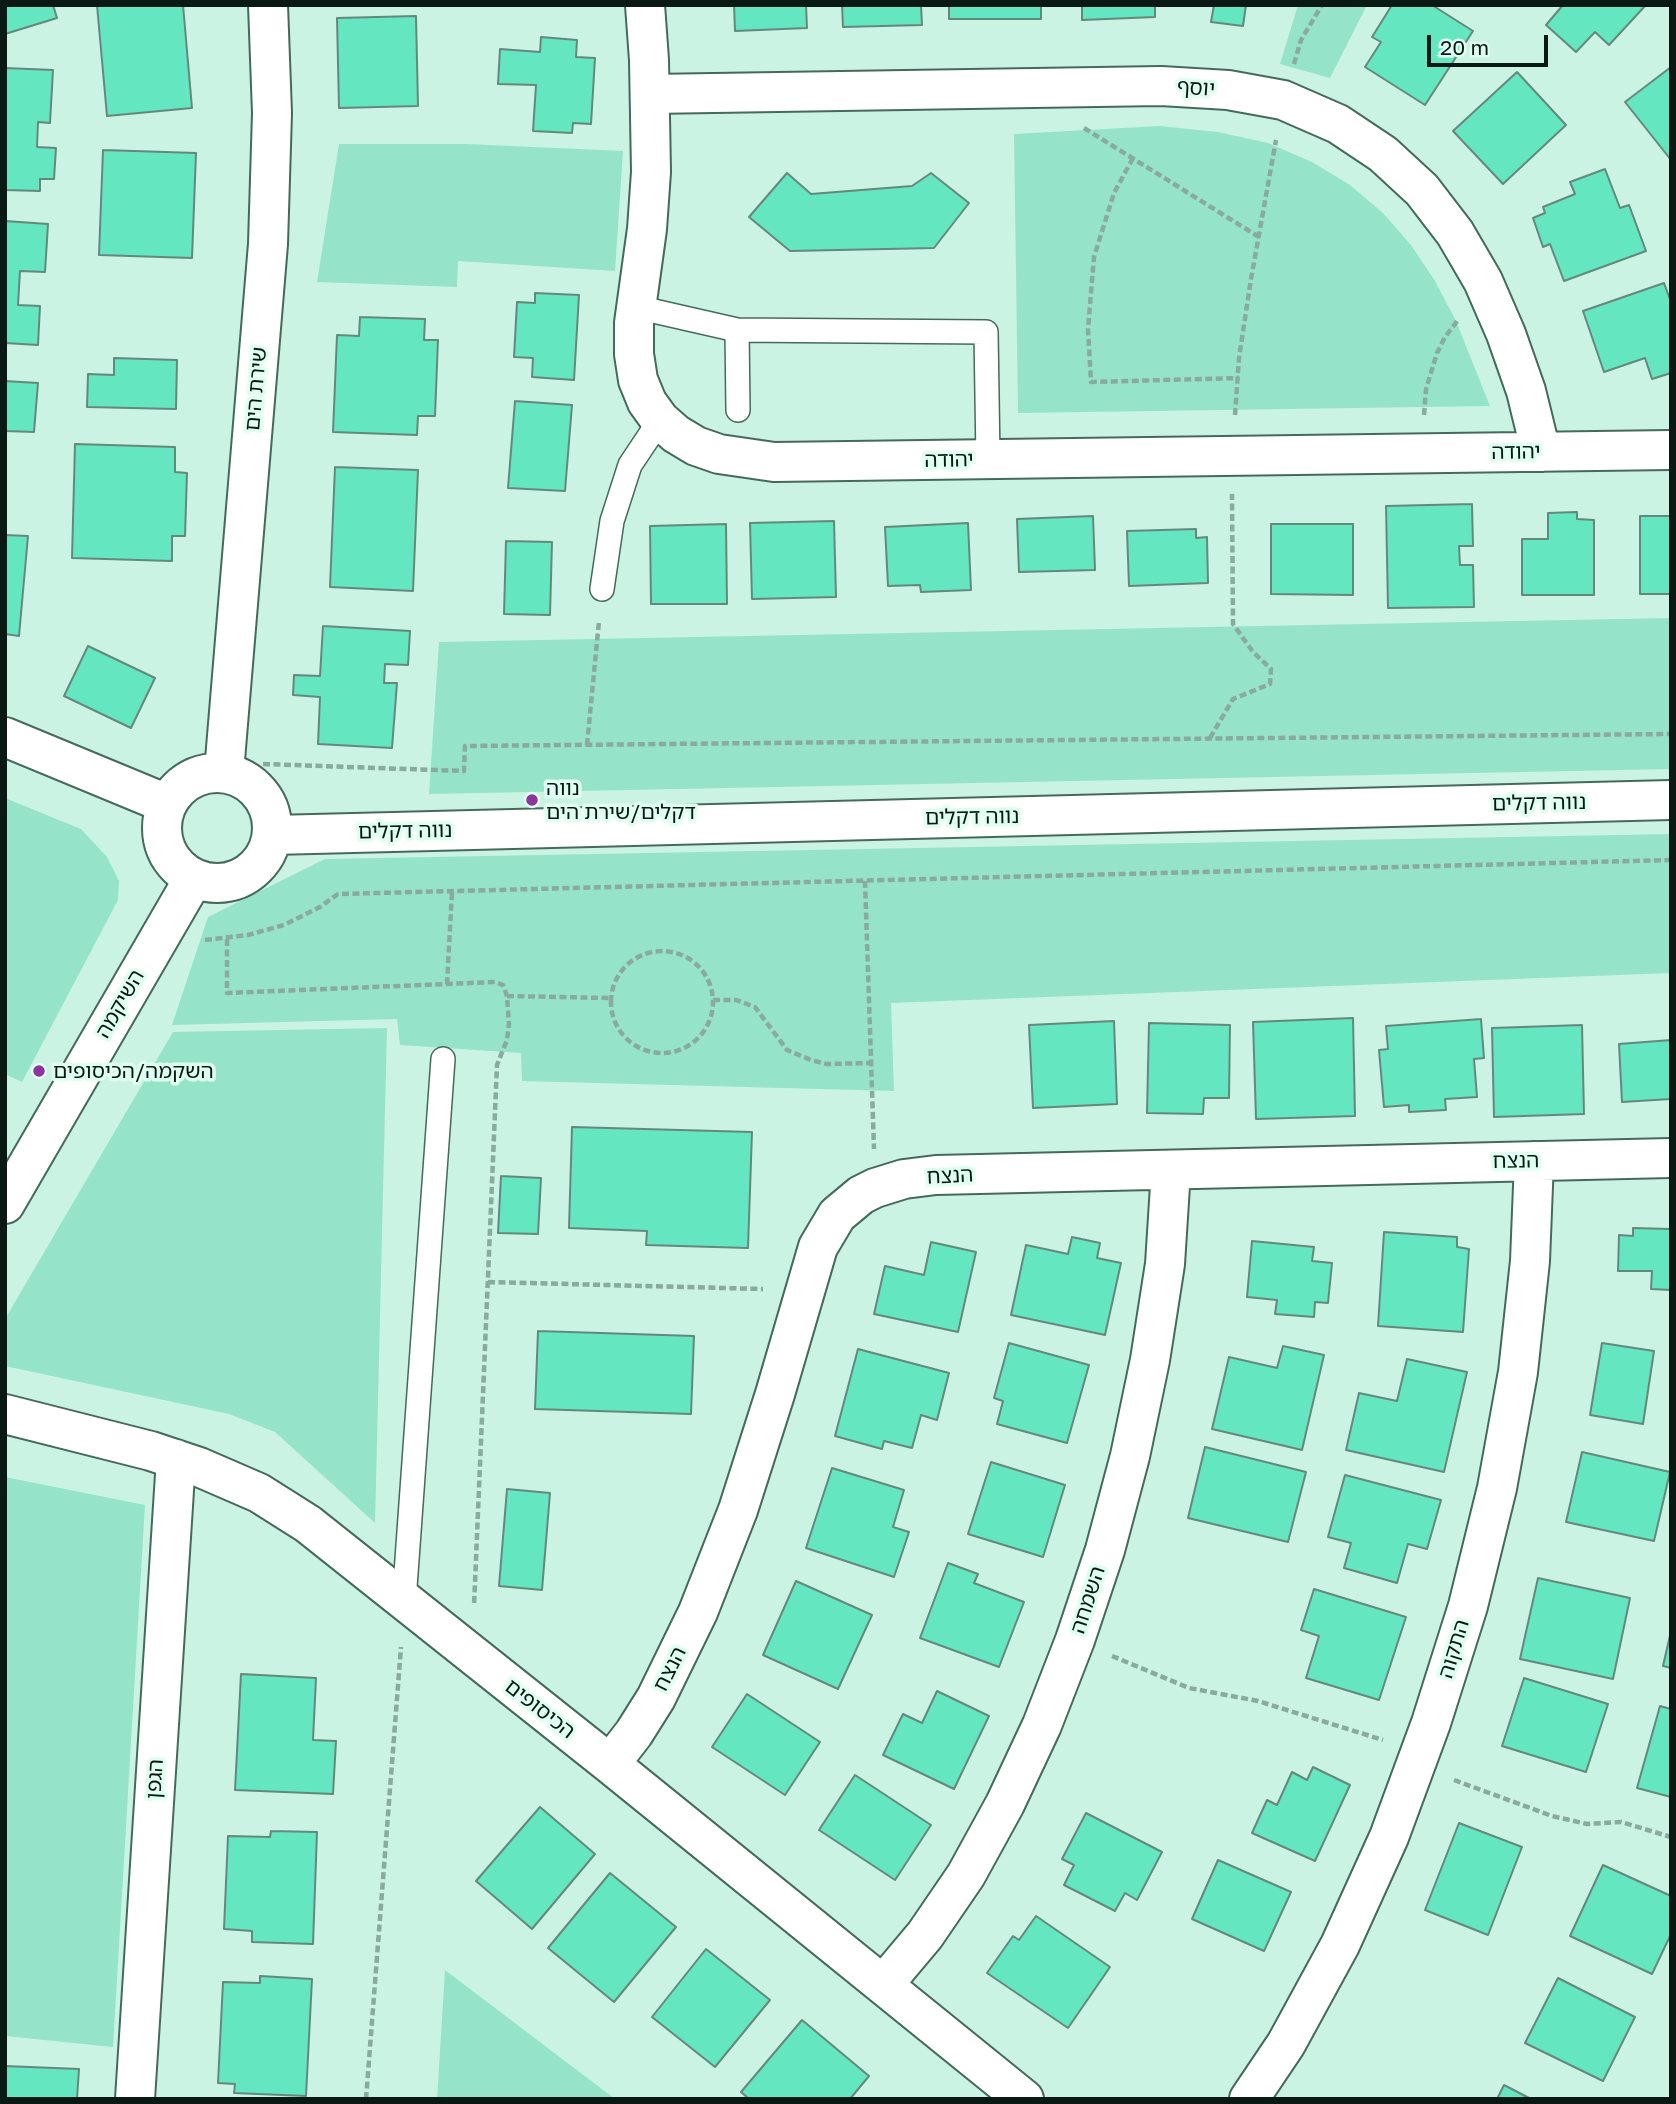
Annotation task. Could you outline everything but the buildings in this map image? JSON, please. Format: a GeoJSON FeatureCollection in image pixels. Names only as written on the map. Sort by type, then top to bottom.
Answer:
{"type":"FeatureCollection","features":[{"type":"Feature","properties":{"kind":"street","name":"שירת הים"},"geometry":{"type":"LineString","coordinates":[[225,768],[268,244],[272,113],[268,5]]}},
{"type":"Feature","properties":{"kind":"street","name":"יהודה"},"geometry":{"type":"LineString","coordinates":[[645,5],[650,94],[650,183],[647,229],[636,307],[634,354],[638,380],[647,402],[660,420],[696,446],[719,454],[774,462],[1671,450]]}},
{"type":"Feature","properties":{"kind":"street","name":"יוסף"},"geometry":{"type":"LineString","coordinates":[[650,94],[1161,86],[1228,90],[1283,100],[1338,124],[1383,154],[1422,190],[1455,233],[1490,297],[1506,334],[1526,391],[1541,452]]}},
{"type":"Feature","properties":{"kind":"street"},"geometry":{"type":"LineString","coordinates":[[5,737],[167,804]]}},
{"type":"Feature","properties":{"kind":"street"},"geometry":{"type":"LineString","coordinates":[[225,768],[261,793],[272,817],[273,835],[264,859],[244,876],[219,883],[202,881],[180,869],[165,847],[162,821],[167,804],[177,790],[190,779],[225,768]]}},
{"type":"Feature","properties":{"kind":"street","name":"נווה דקלים"},"geometry":{"type":"LineString","coordinates":[[273,835],[1671,800]]}},
{"type":"Feature","properties":{"kind":"street","name":"השיקמה"},"geometry":{"type":"LineString","coordinates":[[5,1204],[194,878]]}},
{"type":"Feature","properties":{"kind":"street","name":"הנצח"},"geometry":{"type":"LineString","coordinates":[[610,1764],[656,1698],[698,1612],[738,1510],[775,1394],[810,1268],[827,1230],[848,1204],[875,1188],[904,1179],[936,1175],[1671,1158]]}},
{"type":"Feature","properties":{"kind":"street","name":"התקוה"},"geometry":{"type":"LineString","coordinates":[[1250,2099],[1286,2045],[1340,1945],[1389,1837],[1418,1759],[1468,1606],[1502,1462],[1518,1373],[1528,1286],[1534,1161]]}},
{"type":"Feature","properties":{"kind":"street","name":"השמחה"},"geometry":{"type":"LineString","coordinates":[[883,1985],[925,1935],[966,1875],[1005,1804],[1031,1748],[1075,1640],[1105,1550],[1148,1372],[1165,1264],[1171,1170]]}},
{"type":"Feature","properties":{"kind":"street","name":"הכיסופים"},"geometry":{"type":"LineString","coordinates":[[5,1414],[176,1459],[220,1475],[276,1503],[308,1524],[1024,2099]]}},
{"type":"Feature","properties":{"kind":"street","name":"הגפן"},"geometry":{"type":"LineString","coordinates":[[135,2099],[176,1459]]}},
{"type":"Feature","properties":{"kind":"lane"},"geometry":{"type":"LineString","coordinates":[[636,307],[737,330],[986,332],[988,460]]}},
{"type":"Feature","properties":{"kind":"lane"},"geometry":{"type":"LineString","coordinates":[[737,330],[738,410]]}},
{"type":"Feature","properties":{"kind":"lane"},"geometry":{"type":"LineString","coordinates":[[602,589],[612,521],[630,465],[660,420]]}},
{"type":"Feature","properties":{"kind":"lane"},"geometry":{"type":"LineString","coordinates":[[404,1601],[443,1059]]}},
{"type":"Feature","properties":{"kind":"path"},"geometry":{"type":"LineString","coordinates":[[1210,738],[1233,699],[1270,684],[1271,669],[1253,652],[1233,624],[1231,456],[1239,358],[1283,100],[1301,40],[1322,5]]}},
{"type":"Feature","properties":{"kind":"path"},"geometry":{"type":"LineString","coordinates":[[1077,123],[1259,237]]}},
{"type":"Feature","properties":{"kind":"path"},"geometry":{"type":"LineString","coordinates":[[1133,158],[1114,193],[1094,257],[1088,328],[1091,382],[1239,378]]}},
{"type":"Feature","properties":{"kind":"path"},"geometry":{"type":"LineString","coordinates":[[1423,454],[1426,389],[1437,353],[1455,324],[1490,297]]}},
{"type":"Feature","properties":{"kind":"path"},"geometry":{"type":"LineString","coordinates":[[587,745],[602,589]]}},
{"type":"Feature","properties":{"kind":"path"},"geometry":{"type":"LineString","coordinates":[[225,768],[464,771],[466,746],[1671,734]]}},
{"type":"Feature","properties":{"kind":"path"},"geometry":{"type":"LineString","coordinates":[[159,938],[212,940],[266,931],[302,917],[338,894],[1671,860]]}},
{"type":"Feature","properties":{"kind":"path"},"geometry":{"type":"LineString","coordinates":[[865,881],[875,1188]]}},
{"type":"Feature","properties":{"kind":"path"},"geometry":{"type":"LineString","coordinates":[[447,984],[452,891]]}},
{"type":"Feature","properties":{"kind":"path"},"geometry":{"type":"LineString","coordinates":[[660,951],[676,953],[696,964],[707,977],[713,1000],[708,1024],[700,1037],[687,1047],[663,1054],[639,1049],[621,1034],[613,1020],[610,998],[615,981],[629,962],[644,954],[660,951]]}},
{"type":"Feature","properties":{"kind":"path"},"geometry":{"type":"LineString","coordinates":[[507,996],[610,998]]}},
{"type":"Feature","properties":{"kind":"path"},"geometry":{"type":"LineString","coordinates":[[713,1000],[736,1000],[755,1007],[787,1050],[811,1060],[827,1064],[871,1063]]}},
{"type":"Feature","properties":{"kind":"path"},"geometry":{"type":"LineString","coordinates":[[488,1282],[804,1290]]}},
{"type":"Feature","properties":{"kind":"path"},"geometry":{"type":"LineString","coordinates":[[366,2099],[404,1601]]}},
{"type":"Feature","properties":{"kind":"path"},"geometry":{"type":"LineString","coordinates":[[1075,1640],[1189,1688],[1272,1704],[1418,1759],[1552,1816],[1587,1824],[1621,1822],[1671,1837]]}},
{"type":"Feature","properties":{"kind":"green space"},"geometry":{"type":"Polygon","coordinates":[[[1298,5],[1367,5],[1330,78],[1280,64],[1298,5]]]}},
{"type":"Feature","properties":{"kind":"green space"},"geometry":{"type":"Polygon","coordinates":[[[1160,126],[1218,132],[1268,143],[1312,162],[1350,185],[1383,213],[1411,245],[1435,281],[1456,321],[1490,406],[1018,413],[1014,134],[1160,126]]]}},
{"type":"Feature","properties":{"kind":"green space"},"geometry":{"type":"Polygon","coordinates":[[[339,144],[466,144],[623,151],[615,271],[458,261],[457,287],[317,282],[339,144]]]}},
{"type":"Feature","properties":{"kind":"green space"},"geometry":{"type":"Polygon","coordinates":[[[1671,618],[1671,769],[429,794],[439,642],[1671,618]]]}},
{"type":"Feature","properties":{"kind":"green space"},"geometry":{"type":"Polygon","coordinates":[[[5,798],[81,829],[107,857],[119,881],[118,900],[22,1082],[5,1074],[5,798]]]}},
{"type":"Feature","properties":{"kind":"green space"},"geometry":{"type":"Polygon","coordinates":[[[1671,834],[1671,973],[891,1003],[894,1091],[522,1081],[521,1053],[400,1045],[397,1019],[172,1025],[208,917],[325,859],[1671,834]]]}},
{"type":"Feature","properties":{"kind":"green space"},"geometry":{"type":"Polygon","coordinates":[[[387,1028],[375,1523],[275,1432],[229,1414],[5,1366],[5,1319],[173,1032],[387,1028]]]}},
{"type":"Feature","properties":{"kind":"green space"},"geometry":{"type":"Polygon","coordinates":[[[5,1477],[145,1505],[113,2047],[5,2036],[5,1477]]]}},
{"type":"Feature","properties":{"kind":"green space"},"geometry":{"type":"Polygon","coordinates":[[[445,1970],[615,2099],[437,2099],[445,1970]]]}},
{"type":"Feature","properties":{"kind":"place","name":"נווה דקלים/שירת הים"},"geometry":{"type":"Point","coordinates":[532,800]}},
{"type":"Feature","properties":{"kind":"place","name":"השקמה/הכיסופים"},"geometry":{"type":"Point","coordinates":[39,1071]}}]}
